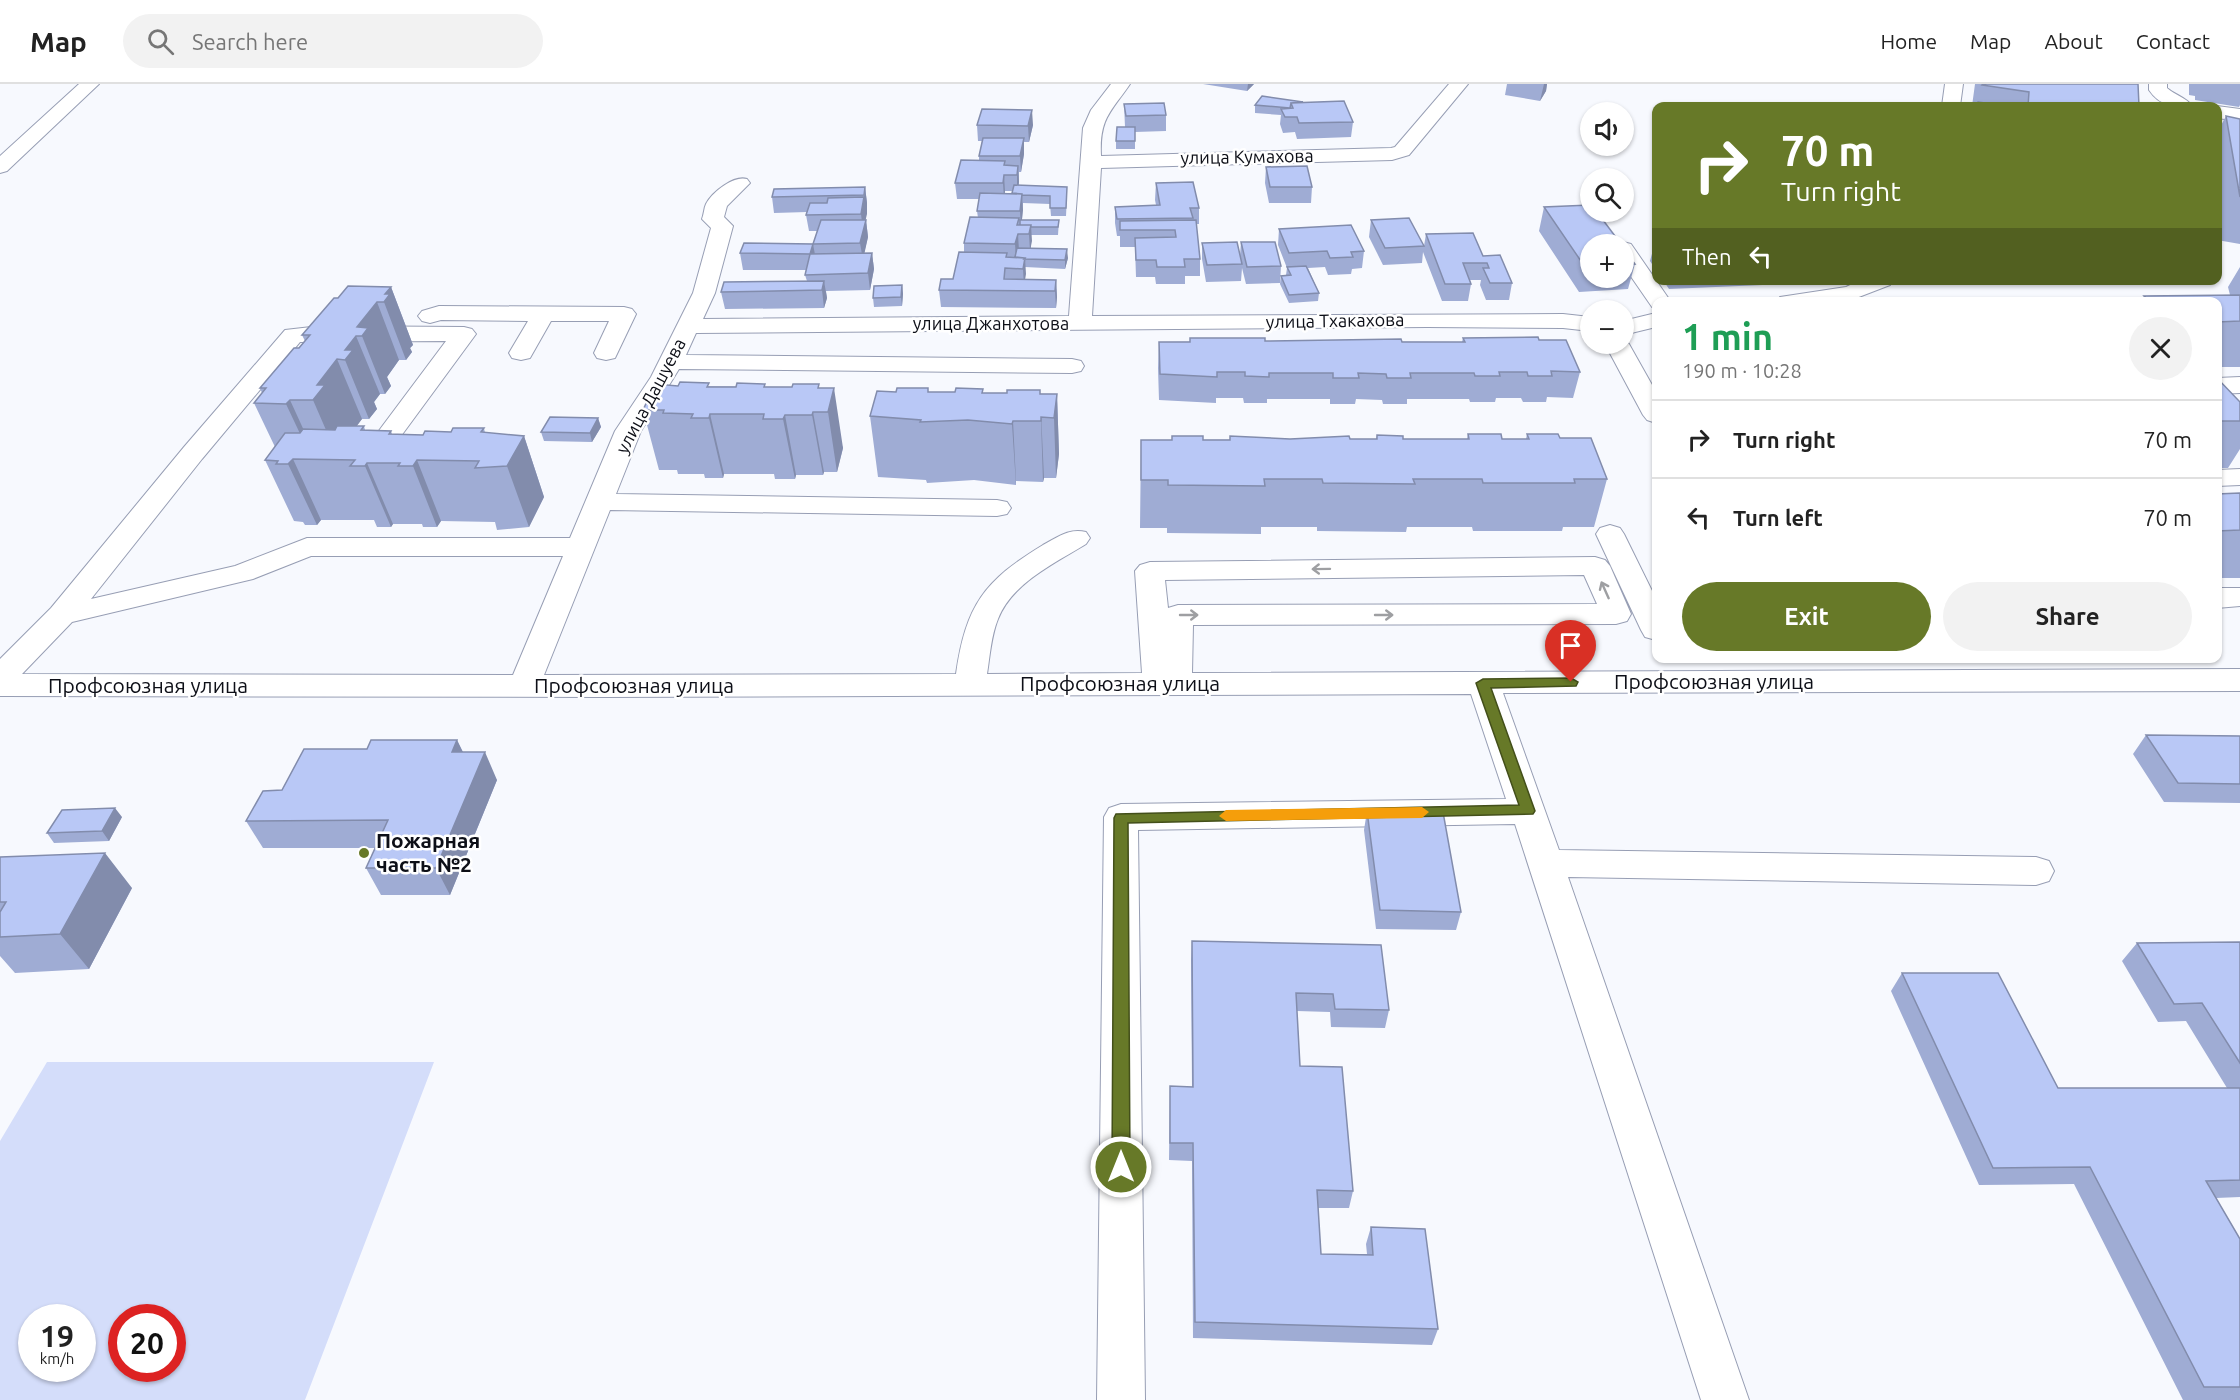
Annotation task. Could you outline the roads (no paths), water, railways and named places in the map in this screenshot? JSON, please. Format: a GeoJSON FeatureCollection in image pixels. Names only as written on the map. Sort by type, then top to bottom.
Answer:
{"type":"FeatureCollection","features":[{"type":"Feature","properties":{"kind":"street"},"geometry":{"type":"LineString","coordinates":[[0,167],[90,84]]}},
{"type":"Feature","properties":{"kind":"street","name":"улица Джанхотова"},"geometry":{"type":"LineString","coordinates":[[688,326],[1080,324],[1091,162],[1090,138],[1095,119],[1106,98],[1121,84]]}},
{"type":"Feature","properties":{"kind":"street","name":"улица Кумахова"},"geometry":{"type":"LineString","coordinates":[[1091,162],[1392,154],[1402,151],[1459,84]]}},
{"type":"Feature","properties":{"kind":"street"},"geometry":{"type":"LineString","coordinates":[[1952,102],[1954,84]]}},
{"type":"Feature","properties":{"kind":"street"},"geometry":{"type":"LineString","coordinates":[[2158,84],[2158,90],[2174,102]]}},
{"type":"Feature","properties":{"kind":"street"},"geometry":{"type":"LineString","coordinates":[[2222,113],[2240,115]]}},
{"type":"Feature","properties":{"kind":"street","name":"улица Дашуева"},"geometry":{"type":"LineString","coordinates":[[524,686],[628,431],[670,362],[704,293],[722,226],[712,219],[717,204],[740,183]]}},
{"type":"Feature","properties":{"kind":"street"},"geometry":{"type":"LineString","coordinates":[[1634,265],[1657,297]]}},
{"type":"Feature","properties":{"kind":"street"},"geometry":{"type":"LineString","coordinates":[[1823,297],[1851,293],[1870,285]]}},
{"type":"Feature","properties":{"kind":"street"},"geometry":{"type":"LineString","coordinates":[[388,333],[438,313],[624,314],[606,353]]}},
{"type":"Feature","properties":{"kind":"street"},"geometry":{"type":"LineString","coordinates":[[521,353],[543,314]]}},
{"type":"Feature","properties":{"kind":"street","name":"улица Тхакахова"},"geometry":{"type":"LineString","coordinates":[[1080,324],[1427,320],[1580,324]]}},
{"type":"Feature","properties":{"kind":"street"},"geometry":{"type":"LineString","coordinates":[[1634,325],[1652,321]]}},
{"type":"Feature","properties":{"kind":"street"},"geometry":{"type":"LineString","coordinates":[[0,678],[62,615],[193,453],[293,335],[464,334],[369,460]]}},
{"type":"Feature","properties":{"kind":"street"},"geometry":{"type":"LineString","coordinates":[[1622,354],[1652,408]]}},
{"type":"Feature","properties":{"kind":"street"},"geometry":{"type":"LineString","coordinates":[[670,362],[1072,366]]}},
{"type":"Feature","properties":{"kind":"street"},"geometry":{"type":"LineString","coordinates":[[2222,386],[2240,385]]}},
{"type":"Feature","properties":{"kind":"street"},"geometry":{"type":"LineString","coordinates":[[2222,478],[2240,477]]}},
{"type":"Feature","properties":{"kind":"street"},"geometry":{"type":"LineString","coordinates":[[600,502],[997,508]]}},
{"type":"Feature","properties":{"kind":"street"},"geometry":{"type":"LineString","coordinates":[[1610,534],[1652,622]]}},
{"type":"Feature","properties":{"kind":"street"},"geometry":{"type":"LineString","coordinates":[[970,685],[979,635],[986,613],[996,597],[1022,572],[1076,538]]}},
{"type":"Feature","properties":{"kind":"street"},"geometry":{"type":"LineString","coordinates":[[62,615],[243,573],[307,547],[581,547]]}},
{"type":"Feature","properties":{"kind":"street"},"geometry":{"type":"LineString","coordinates":[[1595,566],[1616,614],[1178,615],[1167,684],[1150,571],[1595,566]]}},
{"type":"Feature","properties":{"kind":"street"},"geometry":{"type":"LineString","coordinates":[[2222,598],[2240,597]]}},
{"type":"Feature","properties":{"kind":"street","name":"Профсоюзная улица"},"geometry":{"type":"LineString","coordinates":[[0,686],[1483,683],[1675,670],[1839,670],[2240,680]]}},
{"type":"Feature","properties":{"kind":"street"},"geometry":{"type":"LineString","coordinates":[[1483,683],[1546,863],[1725,1400]]}},
{"type":"Feature","properties":{"kind":"street"},"geometry":{"type":"LineString","coordinates":[[1121,1400],[1121,818],[1528,811]]}},
{"type":"Feature","properties":{"kind":"street"},"geometry":{"type":"LineString","coordinates":[[1546,863],[2036,871]]}},
{"type":"Feature","properties":{"kind":"place","name":"Пожарная часть №2"},"geometry":{"type":"Point","coordinates":[364,853]}}]}
